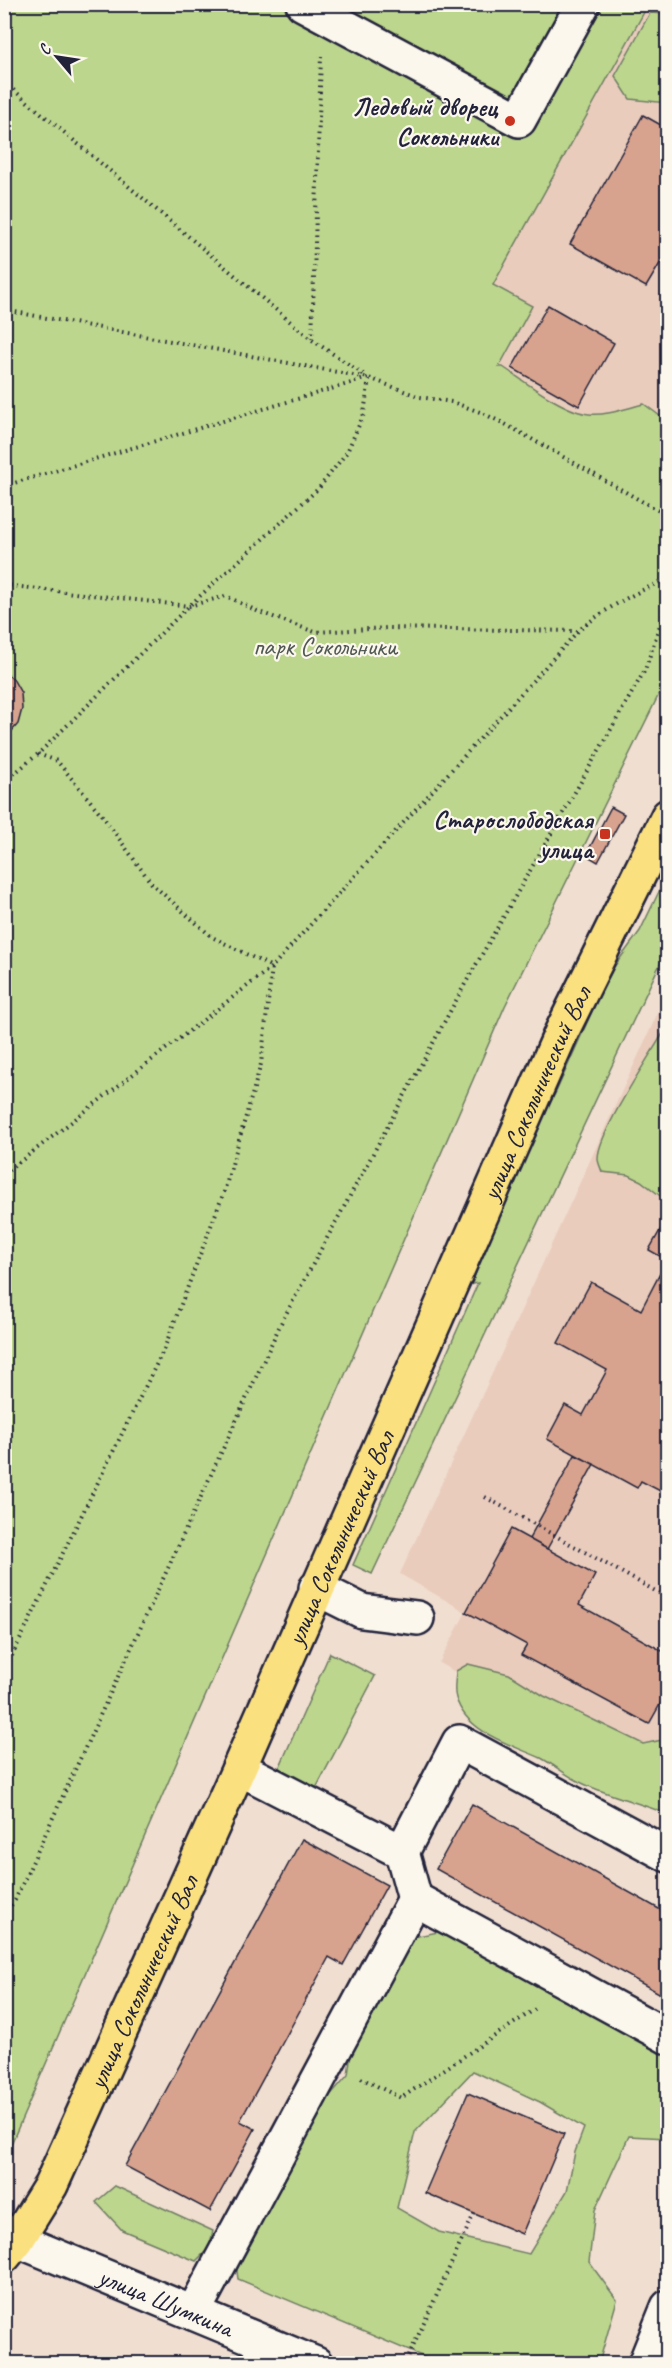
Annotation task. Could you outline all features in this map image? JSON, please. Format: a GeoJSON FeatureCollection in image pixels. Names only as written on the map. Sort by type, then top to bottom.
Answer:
{"type":"FeatureCollection","features":[{"type":"Feature","properties":{"kind":"main road","name":"улица Сокольнический Вал"},"geometry":{"type":"LineString","coordinates":[[9,2242],[51,2185],[239,1768],[562,1031],[668,816]]}},
{"type":"Feature","properties":{"kind":"street"},"geometry":{"type":"LineString","coordinates":[[313,10],[519,120],[583,4]]}},
{"type":"Feature","properties":{"kind":"street"},"geometry":{"type":"LineString","coordinates":[[316,1588],[362,1611],[417,1618]]}},
{"type":"Feature","properties":{"kind":"street"},"geometry":{"type":"LineString","coordinates":[[193,2313],[415,1899],[402,1852],[459,1742],[668,1855]]}},
{"type":"Feature","properties":{"kind":"street"},"geometry":{"type":"LineString","coordinates":[[239,1768],[402,1852]]}},
{"type":"Feature","properties":{"kind":"street"},"geometry":{"type":"LineString","coordinates":[[415,1899],[668,2037]]}},
{"type":"Feature","properties":{"kind":"street","name":"улица Шумкина"},"geometry":{"type":"LineString","coordinates":[[9,2242],[193,2313],[316,2364]]}},
{"type":"Feature","properties":{"kind":"street"},"geometry":{"type":"LineString","coordinates":[[645,2364],[668,2307]]}},
{"type":"Feature","properties":{"kind":"path"},"geometry":{"type":"LineString","coordinates":[[312,340],[313,10]]}},
{"type":"Feature","properties":{"kind":"path"},"geometry":{"type":"LineString","coordinates":[[4,82],[312,340],[369,378]]}},
{"type":"Feature","properties":{"kind":"path"},"geometry":{"type":"LineString","coordinates":[[4,310],[369,378],[420,397],[452,402],[480,412],[668,516]]}},
{"type":"Feature","properties":{"kind":"path"},"geometry":{"type":"LineString","coordinates":[[4,486],[369,378]]}},
{"type":"Feature","properties":{"kind":"path"},"geometry":{"type":"LineString","coordinates":[[4,782],[38,754],[189,606],[319,488],[347,452],[364,414],[369,378]]}},
{"type":"Feature","properties":{"kind":"path"},"geometry":{"type":"LineString","coordinates":[[4,1174],[272,967],[578,631],[602,611],[667,579]]}},
{"type":"Feature","properties":{"kind":"path"},"geometry":{"type":"LineString","coordinates":[[4,1916],[20,1889],[281,1323],[465,984],[645,670],[663,616],[667,579]]}},
{"type":"Feature","properties":{"kind":"path"},"geometry":{"type":"LineString","coordinates":[[4,585],[189,606],[226,596],[259,612],[315,632],[387,628],[578,631]]}},
{"type":"Feature","properties":{"kind":"path"},"geometry":{"type":"LineString","coordinates":[[38,754],[57,761],[152,884],[212,937],[272,967]]}},
{"type":"Feature","properties":{"kind":"path"},"geometry":{"type":"LineString","coordinates":[[4,1672],[164,1349],[224,1192],[261,1064],[272,967]]}},
{"type":"Feature","properties":{"kind":"path"},"geometry":{"type":"LineString","coordinates":[[485,1497],[668,1598]]}},
{"type":"Feature","properties":{"kind":"path"},"geometry":{"type":"LineString","coordinates":[[328,2061],[401,2098],[572,1985]]}},
{"type":"Feature","properties":{"kind":"path"},"geometry":{"type":"LineString","coordinates":[[406,2362],[474,2214]]}},
{"type":"Feature","properties":{"kind":"shaded area"},"geometry":{"type":"Polygon","coordinates":[[[648,5],[667,5],[667,470],[494,374],[532,306],[493,285],[648,5]]]}},
{"type":"Feature","properties":{"kind":"shaded area"},"geometry":{"type":"Polygon","coordinates":[[[667,993],[667,1790],[439,1663],[466,1612],[400,1574],[667,993]]]}},
{"type":"Feature","properties":{"kind":"green space","name":"парк Сокольники"},"geometry":{"type":"Polygon","coordinates":[[[4,5],[648,5],[493,285],[532,306],[499,367],[503,367],[556,402],[579,412],[602,414],[644,404],[668,422],[667,678],[505,1006],[5,2158],[4,5]]]}},
{"type":"Feature","properties":{"kind":"green space"},"geometry":{"type":"Polygon","coordinates":[[[650,13],[667,14],[667,103],[630,99],[615,76],[650,13]]]}},
{"type":"Feature","properties":{"kind":"green space"},"geometry":{"type":"Polygon","coordinates":[[[667,875],[667,949],[372,1574],[353,1565],[478,1283],[472,1284],[498,1206],[515,1167],[556,1092],[602,989],[616,964],[640,931],[667,875]]]}},
{"type":"Feature","properties":{"kind":"green space"},"geometry":{"type":"Polygon","coordinates":[[[667,1027],[667,1201],[641,1181],[629,1175],[602,1172],[598,1159],[600,1147],[615,1113],[667,1027]]]}},
{"type":"Feature","properties":{"kind":"green space"},"geometry":{"type":"Polygon","coordinates":[[[330,1653],[375,1676],[314,1792],[277,1773],[330,1653]]]}},
{"type":"Feature","properties":{"kind":"green space"},"geometry":{"type":"Polygon","coordinates":[[[468,1664],[509,1674],[544,1696],[643,1744],[667,1739],[667,1814],[584,1784],[541,1758],[492,1737],[480,1729],[470,1721],[455,1695],[456,1671],[468,1664]]]}},
{"type":"Feature","properties":{"kind":"green space"},"geometry":{"type":"Polygon","coordinates":[[[443,1931],[667,2051],[667,2138],[629,2136],[595,2210],[589,2262],[617,2300],[599,2363],[438,2363],[238,2279],[236,2264],[312,2116],[348,2075],[354,2030],[403,1939],[443,1931]],[[473,2071],[415,2132],[397,2208],[439,2232],[529,2254],[567,2191],[575,2152],[584,2128],[540,2102],[473,2071]]]}},
{"type":"Feature","properties":{"kind":"green space"},"geometry":{"type":"Polygon","coordinates":[[[115,2186],[213,2231],[209,2248],[196,2261],[122,2230],[96,2202],[115,2186]]]}},
{"type":"Feature","properties":{"kind":"building"},"geometry":{"type":"Polygon","coordinates":[[[643,115],[668,129],[668,250],[646,287],[570,244],[643,115]]]}},
{"type":"Feature","properties":{"kind":"building"},"geometry":{"type":"Polygon","coordinates":[[[548,305],[614,343],[579,406],[512,368],[548,305]]]}},
{"type":"Feature","properties":{"kind":"building"},"geometry":{"type":"Polygon","coordinates":[[[4,672],[13,679],[21,693],[22,709],[18,724],[4,740],[4,672]]]}},
{"type":"Feature","properties":{"kind":"building"},"geometry":{"type":"Polygon","coordinates":[[[611,807],[624,814],[598,862],[586,855],[611,807]]]}},
{"type":"Feature","properties":{"kind":"building"},"geometry":{"type":"Polygon","coordinates":[[[666,1220],[668,1221],[668,1495],[641,1481],[637,1488],[547,1439],[565,1405],[583,1415],[607,1370],[558,1343],[591,1282],[641,1310],[667,1260],[649,1250],[666,1220]]]}},
{"type":"Feature","properties":{"kind":"building"},"geometry":{"type":"Polygon","coordinates":[[[575,1455],[594,1464],[547,1549],[529,1539],[575,1455]]]}},
{"type":"Feature","properties":{"kind":"building"},"geometry":{"type":"Polygon","coordinates":[[[511,1529],[595,1575],[579,1605],[668,1654],[668,1690],[649,1724],[521,1655],[527,1645],[466,1612],[511,1529]]]}},
{"type":"Feature","properties":{"kind":"building"},"geometry":{"type":"Polygon","coordinates":[[[472,1804],[668,1914],[668,1998],[436,1869],[472,1804]]]}},
{"type":"Feature","properties":{"kind":"building"},"geometry":{"type":"Polygon","coordinates":[[[302,1839],[387,1885],[343,1965],[329,1957],[240,2121],[255,2129],[210,2211],[125,2166],[302,1839]]]}},
{"type":"Feature","properties":{"kind":"building"},"geometry":{"type":"Polygon","coordinates":[[[468,2093],[564,2134],[522,2234],[425,2193],[468,2093]]]}},
{"type":"Feature","properties":{"kind":"place","name":"Ледовый дворец Сокольники"},"geometry":{"type":"Point","coordinates":[510,121]}},
{"type":"Feature","properties":{"kind":"place","name":"Старослободская улица"},"geometry":{"type":"Point","coordinates":[605,834]}}]}
